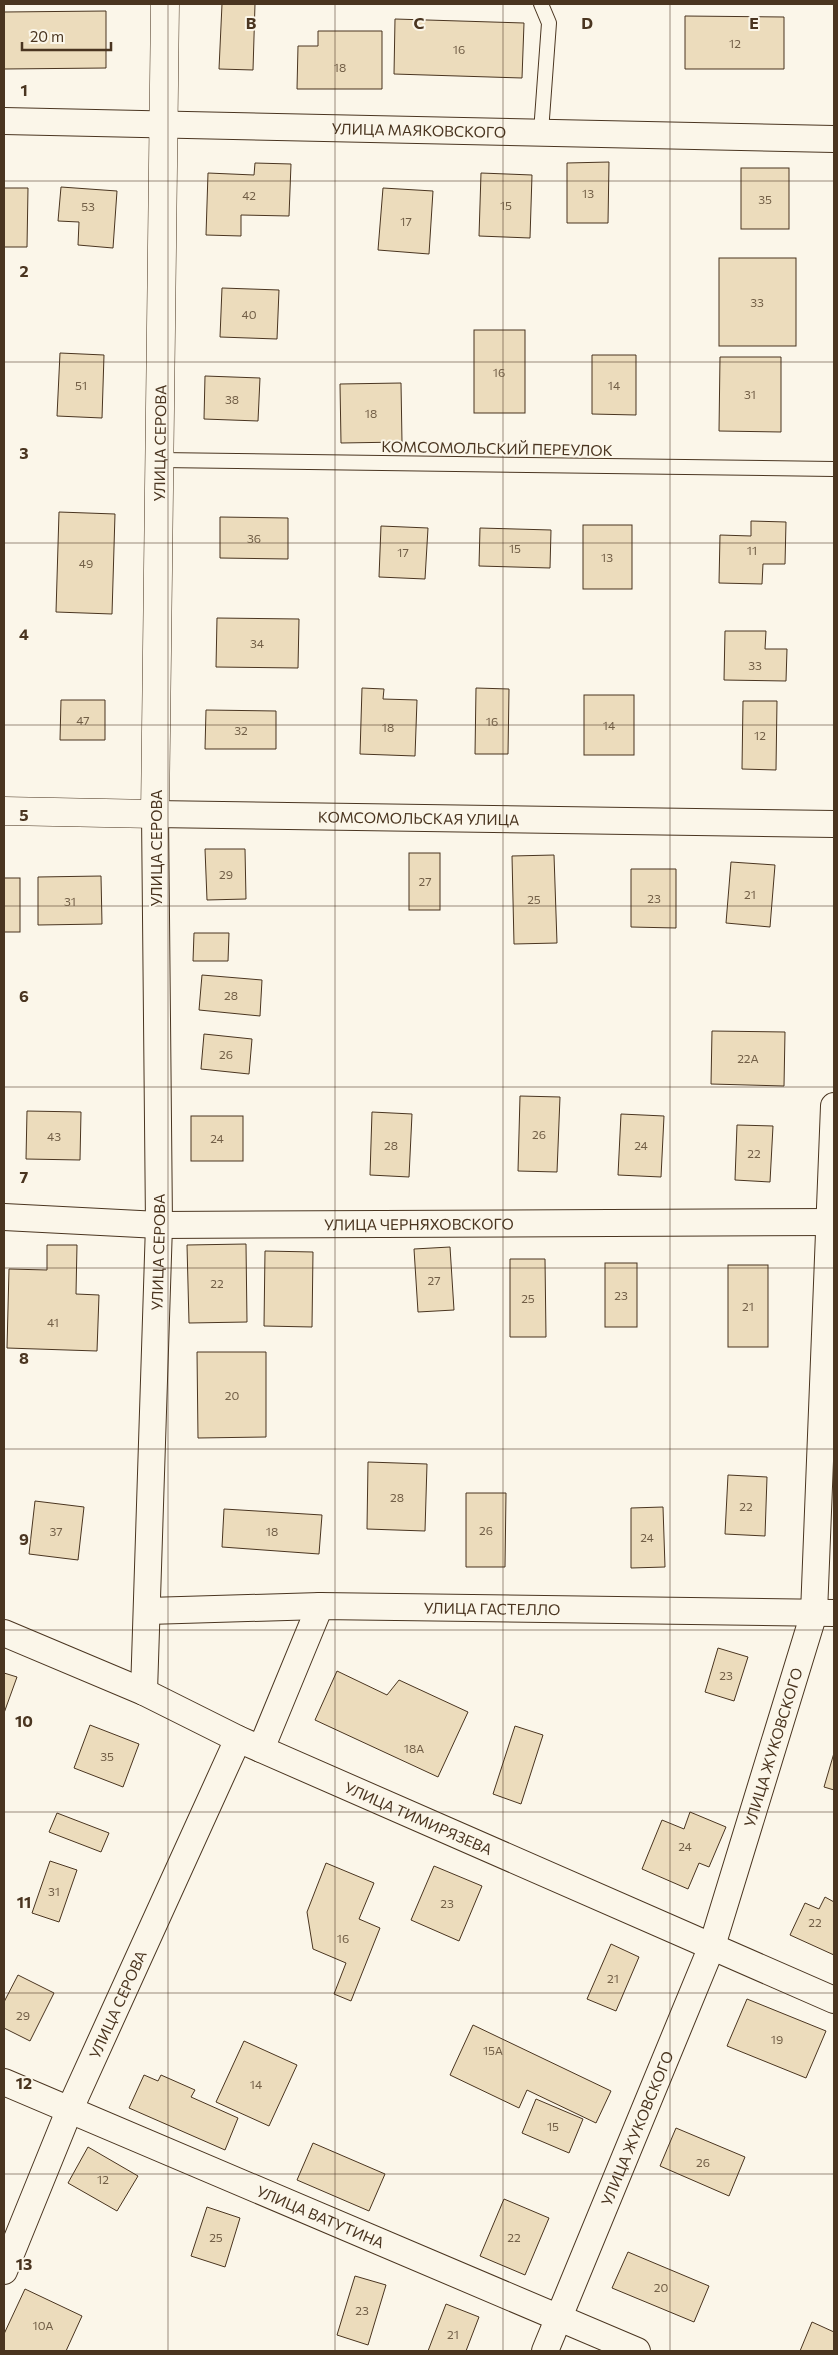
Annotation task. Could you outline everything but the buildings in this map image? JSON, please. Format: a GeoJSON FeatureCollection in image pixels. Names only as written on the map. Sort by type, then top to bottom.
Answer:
{"type":"FeatureCollection","features":[{"type":"Feature","properties":{"kind":"main road","name":"УЛИЦА СЕРОВА"},"geometry":{"type":"LineString","coordinates":[[155,814],[165,4]]}},
{"type":"Feature","properties":{"kind":"main road","name":"КОМСОМОЛЬСКАЯ УЛИЦА"},"geometry":{"type":"LineString","coordinates":[[4,811],[155,814]]}},
{"type":"Feature","properties":{"kind":"street","name":"УЛИЦА МАЯКОВСКОГО"},"geometry":{"type":"LineString","coordinates":[[4,121],[834,139]]}},
{"type":"Feature","properties":{"kind":"street","name":"КОМСОМОЛЬСКАЯ УЛИЦА"},"geometry":{"type":"LineString","coordinates":[[155,814],[834,824]]}},
{"type":"Feature","properties":{"kind":"street","name":"УЛИЦА СЕРОВА"},"geometry":{"type":"LineString","coordinates":[[144,1692],[159,1225],[155,814]]}},
{"type":"Feature","properties":{"kind":"street","name":"УЛИЦА ЖУКОВСКОГО"},"geometry":{"type":"LineString","coordinates":[[545,2351],[712,1946],[824,1613],[834,1106]]}},
{"type":"Feature","properties":{"kind":"street","name":"УЛИЦА ЧЕРНЯХОВСКОГО"},"geometry":{"type":"LineString","coordinates":[[4,1217],[159,1225],[832,1222]]}},
{"type":"Feature","properties":{"kind":"street","name":"УЛИЦА СЕРОВА"},"geometry":{"type":"LineString","coordinates":[[4,2271],[69,2110],[249,1744],[320,1606]]}},
{"type":"Feature","properties":{"kind":"street","name":"УЛИЦА ГАСТЕЛЛО"},"geometry":{"type":"LineString","coordinates":[[148,1611],[320,1606],[824,1613]]}},
{"type":"Feature","properties":{"kind":"street","name":"УЛИЦА ТИМИРЯЗЕВА"},"geometry":{"type":"LineString","coordinates":[[4,1633],[144,1692],[249,1744],[834,2000]]}},
{"type":"Feature","properties":{"kind":"street","name":"УЛИЦА ВАТУТИНА"},"geometry":{"type":"LineString","coordinates":[[4,2082],[637,2351]]}},
{"type":"Feature","properties":{"kind":"lane"},"geometry":{"type":"LineString","coordinates":[[541,4],[549,23],[541,132]]}},
{"type":"Feature","properties":{"kind":"lane","name":"КОМСОМОЛЬСКИЙ ПЕРЕУЛОК"},"geometry":{"type":"LineString","coordinates":[[160,460],[834,469]]}}]}
